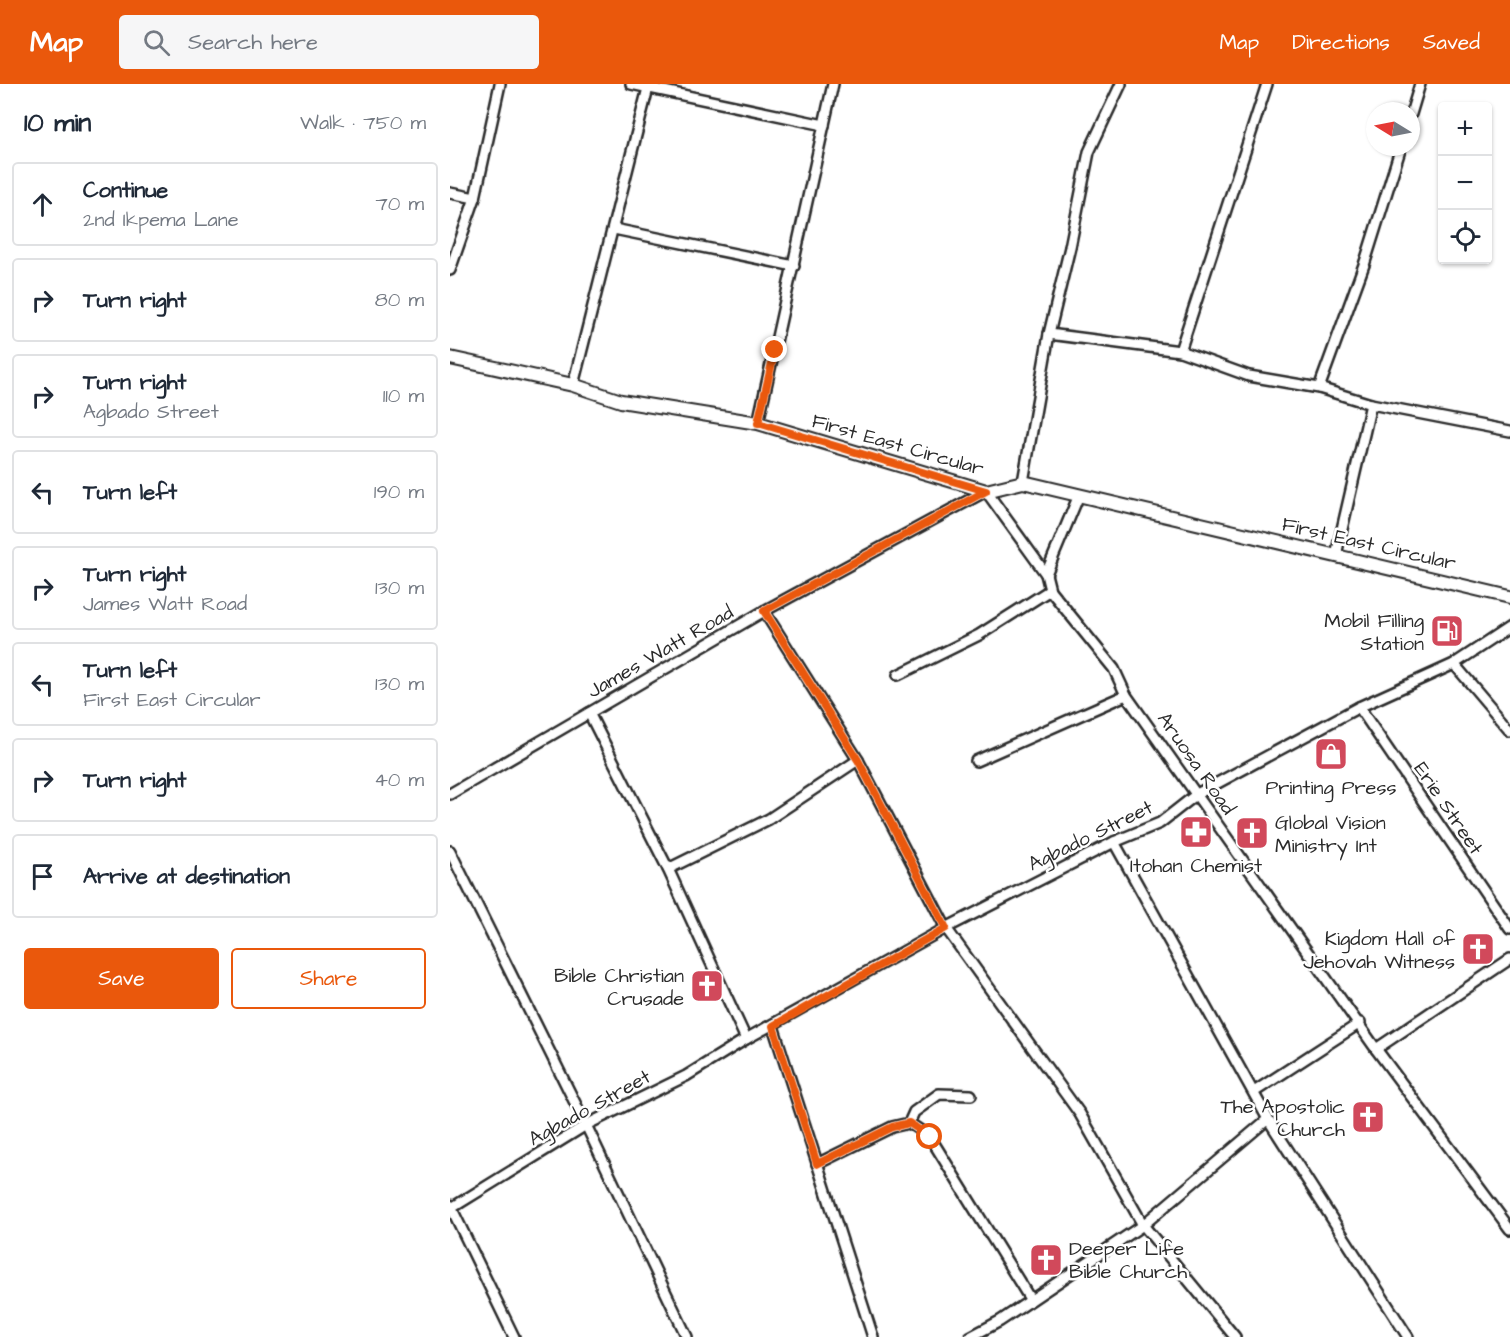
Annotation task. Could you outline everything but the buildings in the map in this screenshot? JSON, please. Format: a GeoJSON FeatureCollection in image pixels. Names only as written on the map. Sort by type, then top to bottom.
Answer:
{"type":"FeatureCollection","features":[{"type":"Feature","properties":{"kind":"street"},"geometry":{"type":"LineString","coordinates":[[450,270],[475,198],[500,84]]}},
{"type":"Feature","properties":{"kind":"street"},"geometry":{"type":"LineString","coordinates":[[631,84],[824,125]]}},
{"type":"Feature","properties":{"kind":"street"},"geometry":{"type":"LineString","coordinates":[[758,423],[833,84]]}},
{"type":"Feature","properties":{"kind":"street"},"geometry":{"type":"LineString","coordinates":[[1023,482],[1049,334],[1071,247],[1089,152],[1121,84]]}},
{"type":"Feature","properties":{"kind":"street"},"geometry":{"type":"LineString","coordinates":[[1180,351],[1267,84]]}},
{"type":"Feature","properties":{"kind":"street"},"geometry":{"type":"LineString","coordinates":[[1415,102],[1420,84]]}},
{"type":"Feature","properties":{"kind":"street"},"geometry":{"type":"LineString","coordinates":[[573,385],[649,86]]}},
{"type":"Feature","properties":{"kind":"street"},"geometry":{"type":"LineString","coordinates":[[1319,388],[1365,262],[1398,156]]}},
{"type":"Feature","properties":{"kind":"street"},"geometry":{"type":"LineString","coordinates":[[450,193],[475,198]]}},
{"type":"Feature","properties":{"kind":"street"},"geometry":{"type":"LineString","coordinates":[[614,229],[794,266]]}},
{"type":"Feature","properties":{"kind":"street"},"geometry":{"type":"LineString","coordinates":[[1049,334],[1180,351],[1249,376],[1319,388],[1371,404],[1510,430]]}},
{"type":"Feature","properties":{"kind":"street","name":"First East Circular"},"geometry":{"type":"LineString","coordinates":[[450,358],[573,385],[621,401],[758,423],[986,491],[1023,482],[1510,597]]}},
{"type":"Feature","properties":{"kind":"street"},"geometry":{"type":"LineString","coordinates":[[1336,555],[1371,404]]}},
{"type":"Feature","properties":{"kind":"street","name":"Aruosa Road"},"geometry":{"type":"LineString","coordinates":[[986,491],[1046,574],[1050,590],[1114,669],[1126,695],[1360,1023],[1376,1049],[1510,1229]]}},
{"type":"Feature","properties":{"kind":"street","name":"James Watt Road"},"geometry":{"type":"LineString","coordinates":[[450,794],[764,611],[986,491]]}},
{"type":"Feature","properties":{"kind":"street"},"geometry":{"type":"LineString","coordinates":[[1046,574],[1079,495]]}},
{"type":"Feature","properties":{"kind":"street"},"geometry":{"type":"LineString","coordinates":[[898,675],[979,635],[1050,590]]}},
{"type":"Feature","properties":{"kind":"street"},"geometry":{"type":"LineString","coordinates":[[764,611],[858,760],[946,928],[1080,1114],[1143,1225],[1234,1337]]}},
{"type":"Feature","properties":{"kind":"street","name":"Agbado Street"},"geometry":{"type":"LineString","coordinates":[[451,1208],[586,1125],[686,1076],[746,1039],[946,928],[1114,842],[1160,824],[1197,794],[1359,707],[1454,664],[1510,627]]}},
{"type":"Feature","properties":{"kind":"street"},"geometry":{"type":"LineString","coordinates":[[1454,664],[1510,729]]}},
{"type":"Feature","properties":{"kind":"street"},"geometry":{"type":"LineString","coordinates":[[976,761],[1126,695]]}},
{"type":"Feature","properties":{"kind":"street","name":"Erie Street"},"geometry":{"type":"LineString","coordinates":[[1359,707],[1510,929]]}},
{"type":"Feature","properties":{"kind":"street"},"geometry":{"type":"LineString","coordinates":[[589,713],[668,869],[746,1039]]}},
{"type":"Feature","properties":{"kind":"street"},"geometry":{"type":"LineString","coordinates":[[668,869],[769,819],[858,760]]}},
{"type":"Feature","properties":{"kind":"street"},"geometry":{"type":"LineString","coordinates":[[1114,842],[1268,1119],[1408,1337]]}},
{"type":"Feature","properties":{"kind":"street"},"geometry":{"type":"LineString","coordinates":[[450,851],[586,1125],[687,1337]]}},
{"type":"Feature","properties":{"kind":"street"},"geometry":{"type":"LineString","coordinates":[[1376,1049],[1510,959]]}},
{"type":"Feature","properties":{"kind":"street"},"geometry":{"type":"LineString","coordinates":[[1254,1092],[1360,1023]]}},
{"type":"Feature","properties":{"kind":"street"},"geometry":{"type":"LineString","coordinates":[[773,1026],[873,1337]]}},
{"type":"Feature","properties":{"kind":"street"},"geometry":{"type":"LineString","coordinates":[[909,1123],[914,1112],[939,1095],[971,1095]]}},
{"type":"Feature","properties":{"kind":"street"},"geometry":{"type":"LineString","coordinates":[[970,1337],[1000,1321],[1143,1225],[1268,1119]]}},
{"type":"Feature","properties":{"kind":"street"},"geometry":{"type":"LineString","coordinates":[[817,1164],[892,1127],[909,1123],[930,1137],[1030,1299]]}},
{"type":"Feature","properties":{"kind":"street"},"geometry":{"type":"LineString","coordinates":[[451,1208],[514,1337]]}},
{"type":"Feature","properties":{"kind":"place","name":"Mobil Filling Station"},"geometry":{"type":"Point","coordinates":[1447,631]}},
{"type":"Feature","properties":{"kind":"place","name":"Printing Press"},"geometry":{"type":"Point","coordinates":[1331,754]}},
{"type":"Feature","properties":{"kind":"place","name":"Itohan Chemist"},"geometry":{"type":"Point","coordinates":[1196,832]}},
{"type":"Feature","properties":{"kind":"place","name":"Global Vision Ministry Int"},"geometry":{"type":"Point","coordinates":[1252,833]}},
{"type":"Feature","properties":{"kind":"place","name":"Kigdom Hall of Jehovah Witness"},"geometry":{"type":"Point","coordinates":[1478,949]}},
{"type":"Feature","properties":{"kind":"place","name":"Bible Christian Crusade"},"geometry":{"type":"Point","coordinates":[707,986]}},
{"type":"Feature","properties":{"kind":"place","name":"The Apostolic Church"},"geometry":{"type":"Point","coordinates":[1368,1117]}},
{"type":"Feature","properties":{"kind":"place","name":"Deeper Life Bible Church"},"geometry":{"type":"Point","coordinates":[1046,1260]}},
{"type":"Feature","properties":{"kind":"route"},"geometry":{"type":"LineString","coordinates":[[775,350],[758,423],[986,491],[764,611],[858,760],[946,928],[773,1026],[817,1164],[892,1127],[909,1123],[930,1137]]}}]}
